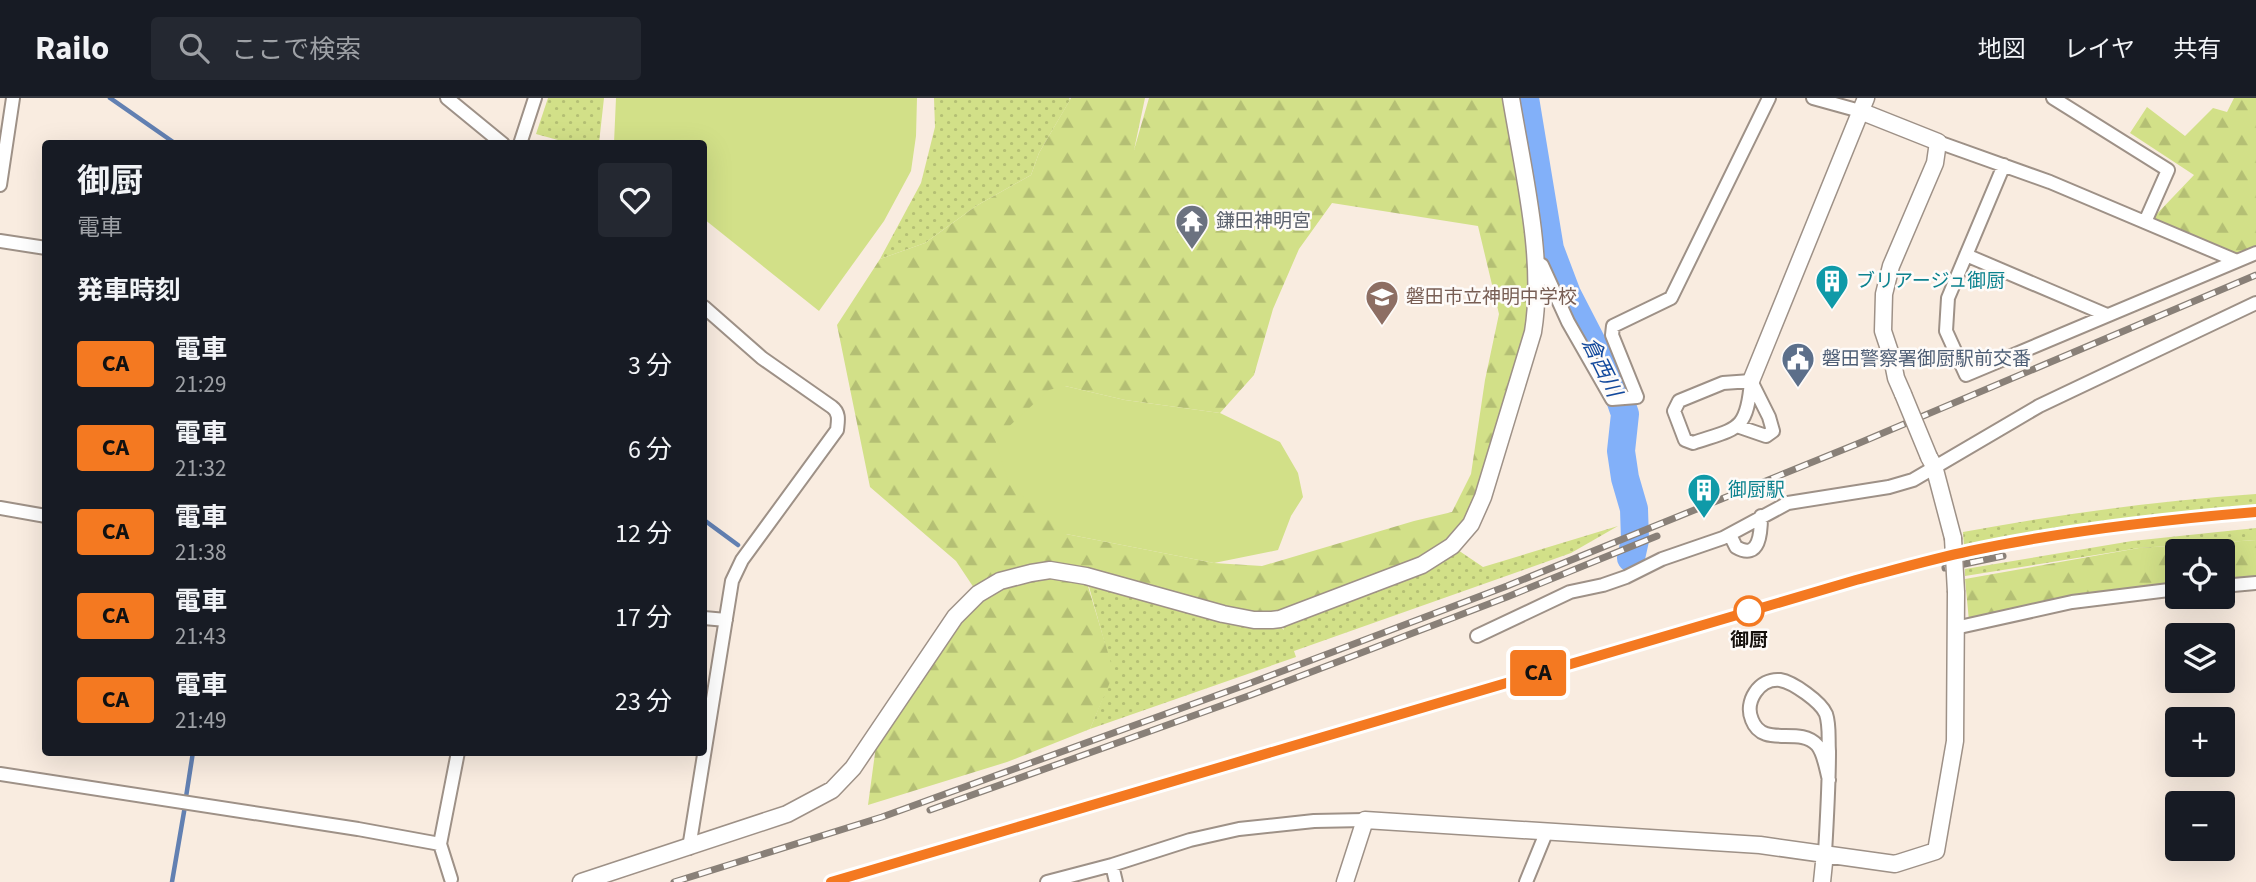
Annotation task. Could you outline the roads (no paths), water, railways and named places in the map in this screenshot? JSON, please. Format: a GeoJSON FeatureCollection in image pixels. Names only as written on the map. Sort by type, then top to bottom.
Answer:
{"type":"FeatureCollection","features":[{"type":"Feature","properties":{"kind":"street"},"geometry":{"type":"LineString","coordinates":[[0,185],[13,98]]}},
{"type":"Feature","properties":{"kind":"street"},"geometry":{"type":"LineString","coordinates":[[447,98],[498,140]]}},
{"type":"Feature","properties":{"kind":"street"},"geometry":{"type":"LineString","coordinates":[[521,140],[535,98]]}},
{"type":"Feature","properties":{"kind":"street"},"geometry":{"type":"LineString","coordinates":[[580,882],[787,814],[832,790],[853,768],[955,617],[978,594],[1000,581],[1050,570],[1086,576],[1223,614],[1254,620],[1280,619],[1422,565],[1452,547],[1471,524],[1483,497],[1533,332],[1538,292],[1536,262],[1511,98]]}},
{"type":"Feature","properties":{"kind":"street"},"geometry":{"type":"LineString","coordinates":[[1536,262],[1542,265],[1568,322],[1612,399],[1637,397],[1612,335],[1613,326],[1671,298],[1769,98]]}},
{"type":"Feature","properties":{"kind":"street"},"geometry":{"type":"LineString","coordinates":[[1813,98],[1863,105],[1938,142],[2004,165],[2237,261]]}},
{"type":"Feature","properties":{"kind":"street"},"geometry":{"type":"LineString","coordinates":[[2053,98],[2168,170],[2145,222]]}},
{"type":"Feature","properties":{"kind":"street"},"geometry":{"type":"LineString","coordinates":[[1751,381],[1724,383],[1679,401],[1674,411],[1685,440],[1693,443],[1737,426],[1746,415],[1751,381],[1863,105]]}},
{"type":"Feature","properties":{"kind":"street"},"geometry":{"type":"LineString","coordinates":[[1047,882],[1238,829],[1314,821],[1365,820],[1760,845],[1895,864],[1936,851],[1955,741],[1956,592],[1953,538],[1932,462],[1896,378],[1883,331],[1884,294],[1891,266],[1936,163],[1938,142]]}},
{"type":"Feature","properties":{"kind":"street"},"geometry":{"type":"LineString","coordinates":[[2004,165],[1948,298],[1946,331],[1966,375],[2256,253]]}},
{"type":"Feature","properties":{"kind":"street"},"geometry":{"type":"LineString","coordinates":[[0,241],[42,247]]}},
{"type":"Feature","properties":{"kind":"street"},"geometry":{"type":"LineString","coordinates":[[1966,255],[2108,315]]}},
{"type":"Feature","properties":{"kind":"street"},"geometry":{"type":"LineString","coordinates":[[1477,636],[1570,592],[1603,585],[1662,559],[1693,550],[1788,503],[1889,487],[1913,480],[1932,462],[2039,407],[2256,303]]}},
{"type":"Feature","properties":{"kind":"street"},"geometry":{"type":"LineString","coordinates":[[707,310],[762,358],[836,410],[838,418],[837,430],[824,450],[742,560],[732,581],[707,737]]}},
{"type":"Feature","properties":{"kind":"street"},"geometry":{"type":"LineString","coordinates":[[1737,426],[1766,436],[1773,430],[1751,381]]}},
{"type":"Feature","properties":{"kind":"street"},"geometry":{"type":"LineString","coordinates":[[0,508],[42,515]]}},
{"type":"Feature","properties":{"kind":"street"},"geometry":{"type":"LineString","coordinates":[[1730,534],[1736,547],[1746,551],[1753,549],[1760,538],[1761,516]]}},
{"type":"Feature","properties":{"kind":"street"},"geometry":{"type":"LineString","coordinates":[[2235,585],[2256,583]]}},
{"type":"Feature","properties":{"kind":"street"},"geometry":{"type":"LineString","coordinates":[[1955,628],[2072,602],[2165,590]]}},
{"type":"Feature","properties":{"kind":"street"},"geometry":{"type":"LineString","coordinates":[[707,618],[726,620]]}},
{"type":"Feature","properties":{"kind":"street"},"geometry":{"type":"LineString","coordinates":[[1822,882],[1829,780],[1828,724],[1825,711],[1802,690],[1786,682],[1778,680],[1766,683],[1755,691],[1749,712],[1758,731],[1769,736],[1801,736],[1815,742],[1820,749],[1829,780]]}},
{"type":"Feature","properties":{"kind":"street"},"geometry":{"type":"LineString","coordinates":[[451,879],[440,844],[457,756]]}},
{"type":"Feature","properties":{"kind":"street"},"geometry":{"type":"LineString","coordinates":[[689,848],[704,756]]}},
{"type":"Feature","properties":{"kind":"street"},"geometry":{"type":"LineString","coordinates":[[0,774],[440,844]]}},
{"type":"Feature","properties":{"kind":"street"},"geometry":{"type":"LineString","coordinates":[[1345,882],[1365,820]]}},
{"type":"Feature","properties":{"kind":"street"},"geometry":{"type":"LineString","coordinates":[[1526,882],[1546,833]]}},
{"type":"Feature","properties":{"kind":"street"},"geometry":{"type":"LineString","coordinates":[[1112,865],[1116,882]]}},
{"type":"Feature","properties":{"kind":"waterway"},"geometry":{"type":"LineString","coordinates":[[110,98],[170,140]]}},
{"type":"Feature","properties":{"kind":"waterway","name":"倉西川"},"geometry":{"type":"LineString","coordinates":[[1525,98],[1550,249],[1567,294],[1617,391],[1625,414],[1621,451],[1634,509],[1635,540],[1631,558]]}},
{"type":"Feature","properties":{"kind":"waterway"},"geometry":{"type":"LineString","coordinates":[[707,522],[738,545]]}},
{"type":"Feature","properties":{"kind":"waterway"},"geometry":{"type":"LineString","coordinates":[[186,797],[192,756]]}},
{"type":"Feature","properties":{"kind":"waterway"},"geometry":{"type":"LineString","coordinates":[[172,882],[185,806]]}},
{"type":"Feature","properties":{"kind":"railway"},"geometry":{"type":"LineString","coordinates":[[674,882],[882,817],[1248,684],[1507,586],[1857,444],[2256,275]]}},
{"type":"Feature","properties":{"kind":"railway"},"geometry":{"type":"LineString","coordinates":[[832,882],[1913,565],[2005,544],[2076,532],[2256,512]]}},
{"type":"Feature","properties":{"kind":"railway"},"geometry":{"type":"LineString","coordinates":[[930,810],[1251,695],[1507,597],[1657,536]]}},
{"type":"Feature","properties":{"kind":"railway"},"geometry":{"type":"LineString","coordinates":[[1945,568],[2003,556]]}},
{"type":"Feature","properties":{"kind":"train","name":"CA"},"geometry":{"type":"LineString","coordinates":[[831,882],[1856,580],[1970,551],[2081,531],[2256,512]]}},
{"type":"Feature","properties":{"kind":"place","name":"鎌田神明宮"},"geometry":{"type":"Point","coordinates":[1192,251]}},
{"type":"Feature","properties":{"kind":"place","name":"ブリアージュ御厨"},"geometry":{"type":"Point","coordinates":[1832,311]}},
{"type":"Feature","properties":{"kind":"place","name":"磐田市立神明中学校"},"geometry":{"type":"Point","coordinates":[1382,327]}},
{"type":"Feature","properties":{"kind":"place","name":"磐田警察署御厨駅前交番"},"geometry":{"type":"Point","coordinates":[1798,389]}},
{"type":"Feature","properties":{"kind":"place","name":"御厨駅"},"geometry":{"type":"Point","coordinates":[1704,520]}},
{"type":"Feature","properties":{"kind":"place","name":"御厨"},"geometry":{"type":"Point","coordinates":[1749,611]}}]}
